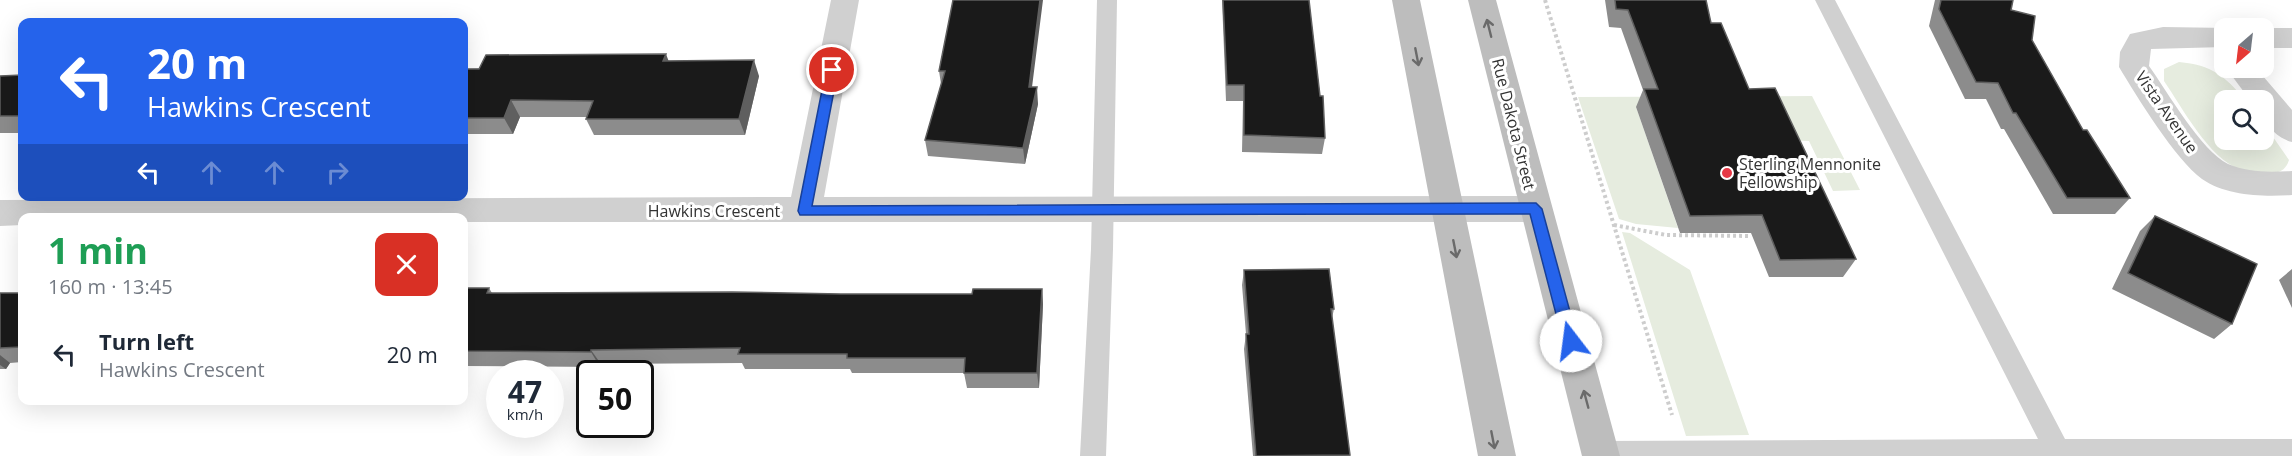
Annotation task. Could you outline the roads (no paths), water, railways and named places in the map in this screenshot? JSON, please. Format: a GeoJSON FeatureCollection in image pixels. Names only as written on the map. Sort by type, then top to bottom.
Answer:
{"type":"FeatureCollection","features":[{"type":"Feature","properties":{"kind":"main road"},"geometry":{"type":"LineString","coordinates":[[1406,0],[1497,456]]}},
{"type":"Feature","properties":{"kind":"main road","name":"Rue Dakota Street"},"geometry":{"type":"LineString","coordinates":[[1482,0],[1601,454]]}},
{"type":"Feature","properties":{"kind":"street"},"geometry":{"type":"LineString","coordinates":[[805,211],[845,0]]}},
{"type":"Feature","properties":{"kind":"street","name":"Vista Avenue"},"geometry":{"type":"LineString","coordinates":[[2214,41],[2163,37],[2140,41],[2135,52],[2134,67],[2189,147],[2214,171],[2240,181],[2292,183]]}},
{"type":"Feature","properties":{"kind":"street"},"geometry":{"type":"LineString","coordinates":[[2274,38],[2292,38]]}},
{"type":"Feature","properties":{"kind":"street"},"geometry":{"type":"LineString","coordinates":[[2248,78],[2292,131]]}},
{"type":"Feature","properties":{"kind":"street","name":"Hawkins Crescent"},"geometry":{"type":"LineString","coordinates":[[0,213],[365,210],[1536,209]]}},
{"type":"Feature","properties":{"kind":"lane"},"geometry":{"type":"LineString","coordinates":[[1093,456],[1107,0]]}},
{"type":"Feature","properties":{"kind":"lane"},"geometry":{"type":"LineString","coordinates":[[1825,0],[2057,450]]}},
{"type":"Feature","properties":{"kind":"lane"},"geometry":{"type":"LineString","coordinates":[[1601,454],[2292,450]]}},
{"type":"Feature","properties":{"kind":"place","name":"Sterling Mennonite Fellowship"},"geometry":{"type":"Point","coordinates":[1727,173]}}]}
